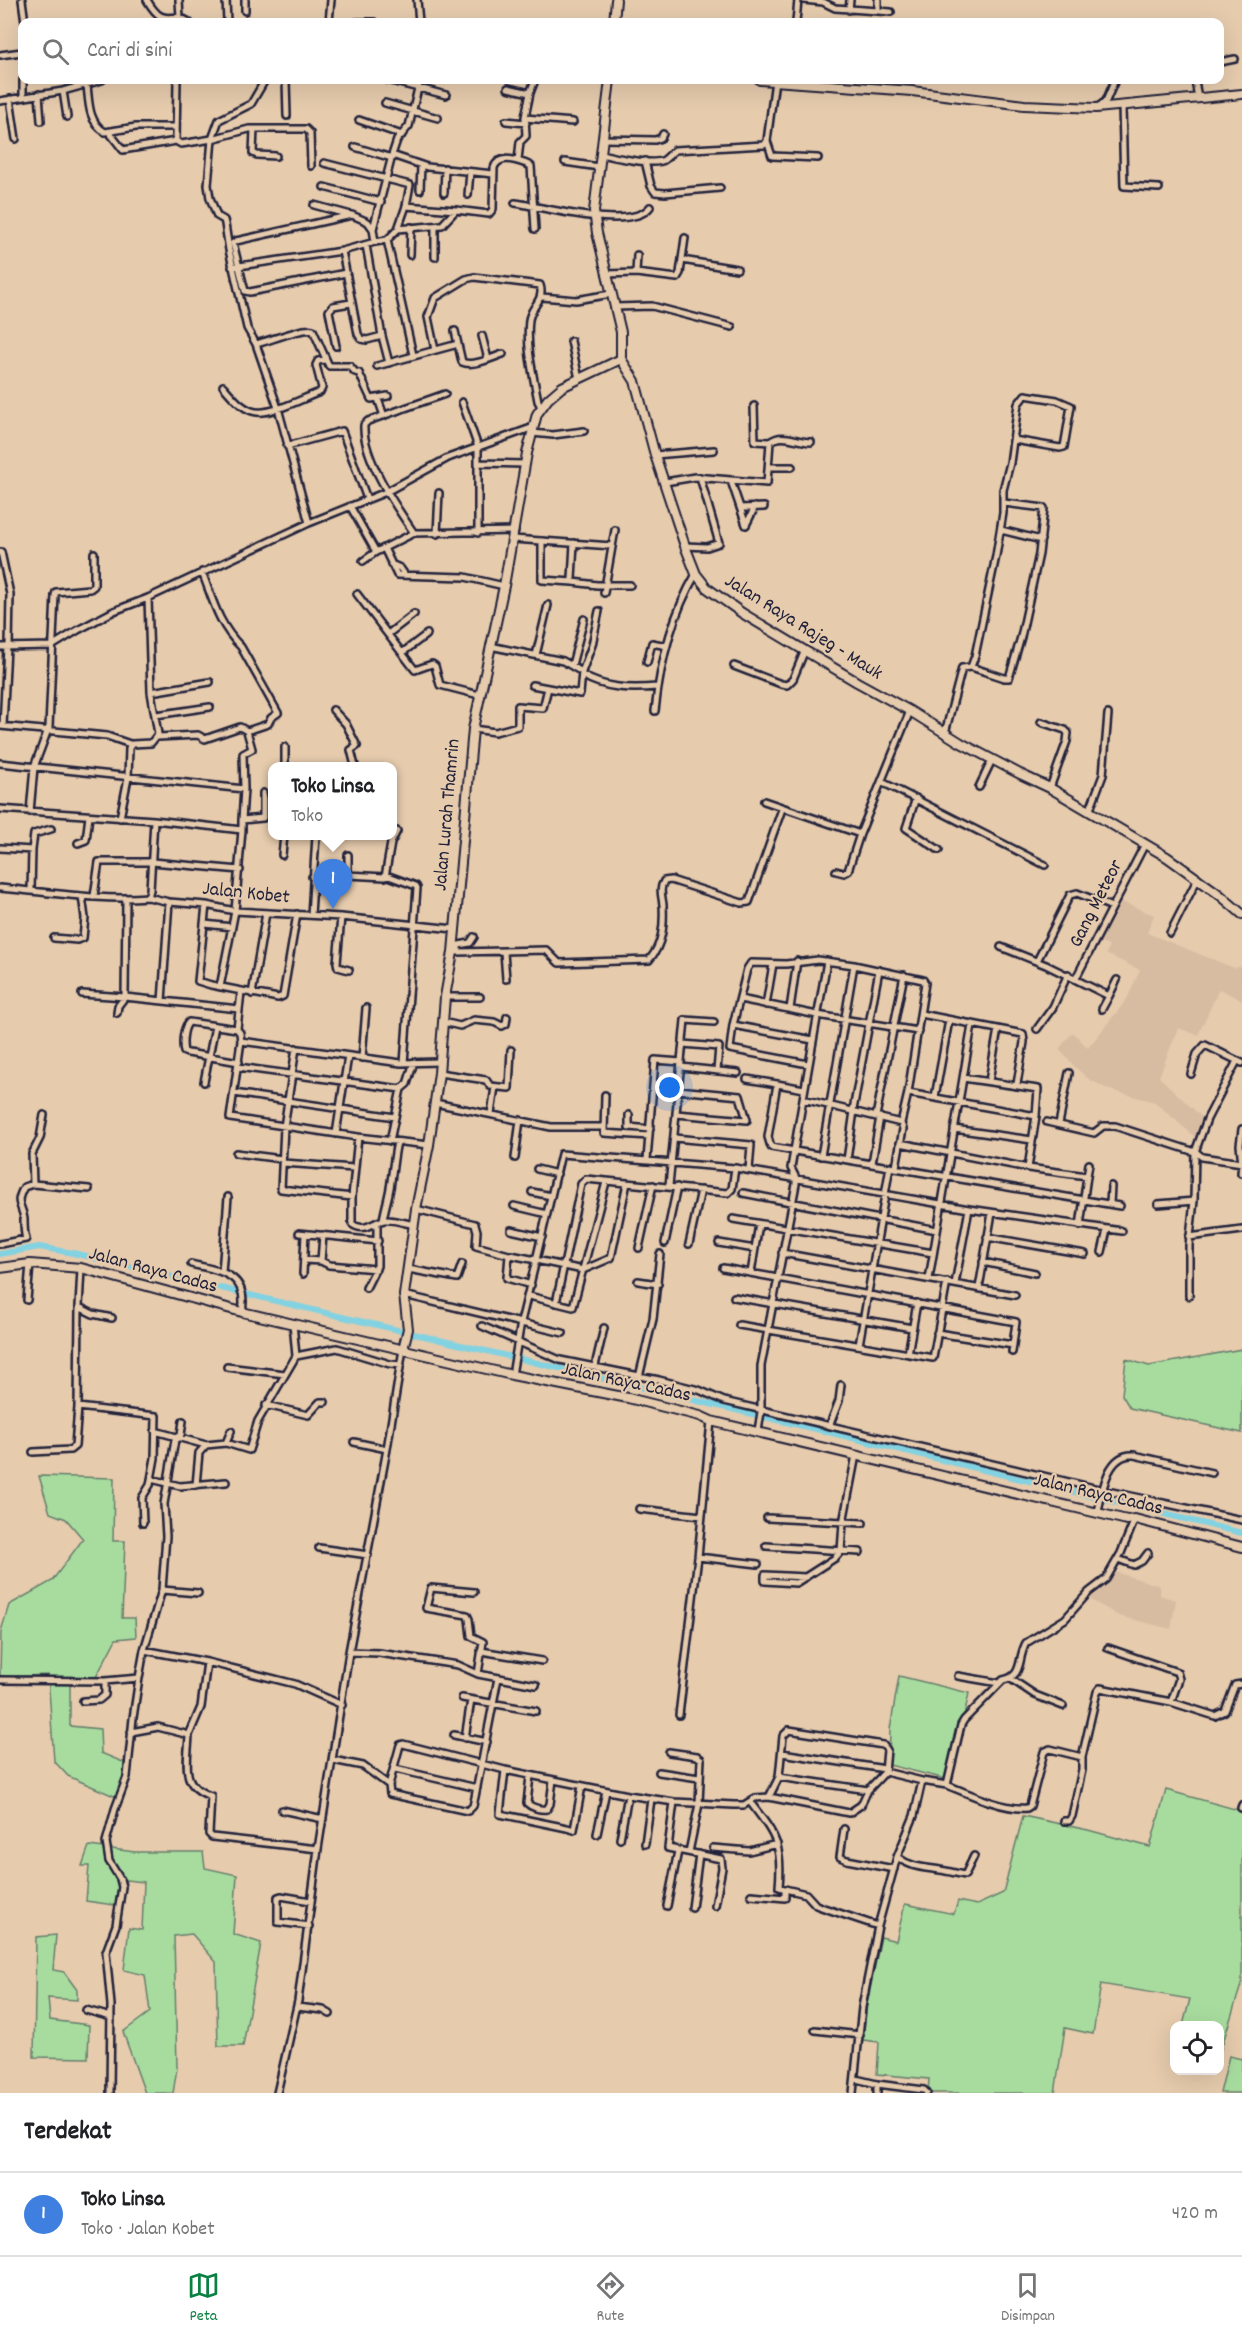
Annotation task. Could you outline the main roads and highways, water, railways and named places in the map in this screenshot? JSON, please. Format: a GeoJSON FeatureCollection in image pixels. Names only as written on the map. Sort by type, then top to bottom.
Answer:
{"type":"FeatureCollection","features":[{"type":"Feature","properties":{"kind":"waterway"},"geometry":{"type":"LineString","coordinates":[[0,1254],[39,1247],[73,1253],[824,1431],[1242,1533]]}},
{"type":"Feature","properties":{"kind":"place","name":"Toko Linsa"},"geometry":{"type":"Point","coordinates":[333,909]}}]}
